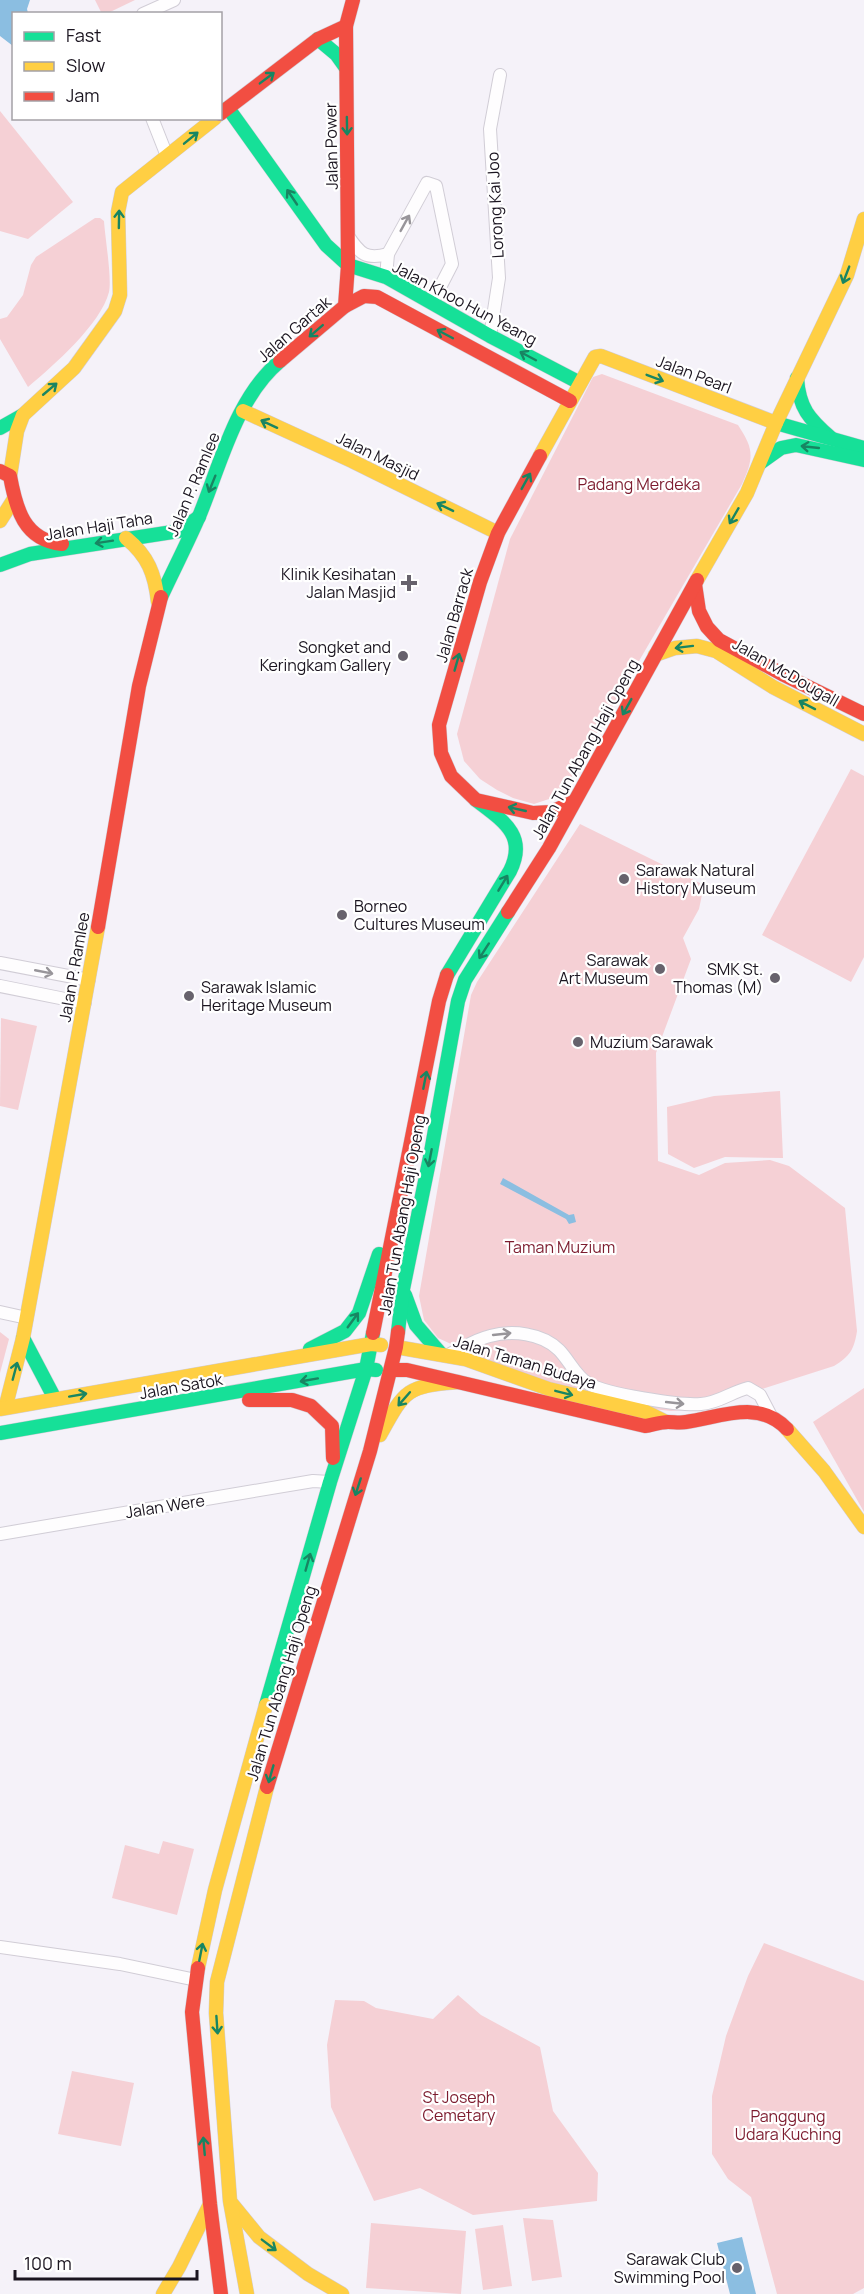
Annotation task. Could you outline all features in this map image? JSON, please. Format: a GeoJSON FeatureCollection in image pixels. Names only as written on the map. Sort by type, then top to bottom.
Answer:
{"type":"FeatureCollection","features":[{"type":"Feature","properties":{"kind":"main road","name":"Jalan Power"},"geometry":{"type":"LineString","coordinates":[[348,265],[346,26],[353,0]]}},
{"type":"Feature","properties":{"kind":"main road"},"geometry":{"type":"LineString","coordinates":[[224,111],[318,39],[346,26]]}},
{"type":"Feature","properties":{"kind":"main road"},"geometry":{"type":"LineString","coordinates":[[318,39],[336,54],[346,68]]}},
{"type":"Feature","properties":{"kind":"main road","name":"Jalan Khoo Hun Yeang"},"geometry":{"type":"LineString","coordinates":[[224,111],[326,245],[348,265],[386,278],[580,383]]}},
{"type":"Feature","properties":{"kind":"main road"},"geometry":{"type":"LineString","coordinates":[[0,428],[23,415],[74,368],[115,311],[120,295],[118,212],[122,192],[212,120]]}},
{"type":"Feature","properties":{"kind":"main road","name":"Jalan Tun Abang Haji Openg"},"geometry":{"type":"LineString","coordinates":[[247,2294],[230,2202],[216,2013],[217,1982],[258,1818],[284,1726],[370,1451],[391,1370],[403,1289],[458,1002],[465,980],[549,848],[747,493],[776,423],[847,275],[864,219]]}},
{"type":"Feature","properties":{"kind":"main road"},"geometry":{"type":"LineString","coordinates":[[326,245],[341,244],[348,236]]}},
{"type":"Feature","properties":{"kind":"main road","name":"Jalan Gartak"},"geometry":{"type":"LineString","coordinates":[[243,411],[253,390],[274,366],[345,306],[348,265]]}},
{"type":"Feature","properties":{"kind":"main road"},"geometry":{"type":"LineString","coordinates":[[345,306],[364,296],[377,297],[570,401]]}},
{"type":"Feature","properties":{"kind":"main road","name":"Jalan Barrack"},"geometry":{"type":"LineString","coordinates":[[476,800],[451,776],[441,753],[439,725],[480,582],[498,533],[593,358],[601,356]]}},
{"type":"Feature","properties":{"kind":"main road","name":"Jalan Pearl"},"geometry":{"type":"LineString","coordinates":[[601,356],[776,423],[864,448]]}},
{"type":"Feature","properties":{"kind":"main road"},"geometry":{"type":"LineString","coordinates":[[797,378],[802,409],[807,418],[831,438]]}},
{"type":"Feature","properties":{"kind":"main road","name":"Jalan P. Ramlee"},"geometry":{"type":"LineString","coordinates":[[2,1406],[27,1318],[85,1003],[139,687],[158,602],[200,516],[243,411]]}},
{"type":"Feature","properties":{"kind":"main road","name":"Jalan Masjid"},"geometry":{"type":"LineString","coordinates":[[243,411],[352,461],[498,533]]}},
{"type":"Feature","properties":{"kind":"main road"},"geometry":{"type":"LineString","coordinates":[[23,415],[5,473],[14,499],[25,523],[45,542],[72,546]]}},
{"type":"Feature","properties":{"kind":"main road"},"geometry":{"type":"LineString","coordinates":[[760,463],[789,445],[820,448],[864,460]]}},
{"type":"Feature","properties":{"kind":"main road"},"geometry":{"type":"LineString","coordinates":[[0,520],[14,499]]}},
{"type":"Feature","properties":{"kind":"main road","name":"Jalan Haji Taha"},"geometry":{"type":"LineString","coordinates":[[0,565],[30,554],[72,546],[179,531],[200,516]]}},
{"type":"Feature","properties":{"kind":"main road","name":"Jalan P. Ramlee"},"geometry":{"type":"LineString","coordinates":[[126,538],[142,551],[156,577],[158,602]]}},
{"type":"Feature","properties":{"kind":"main road","name":"Jalan McDougall"},"geometry":{"type":"LineString","coordinates":[[695,584],[699,611],[707,627],[718,640],[864,714]]}},
{"type":"Feature","properties":{"kind":"main road","name":"Jalan McDougall"},"geometry":{"type":"LineString","coordinates":[[655,655],[675,648],[697,646],[716,651],[773,687],[864,734]]}},
{"type":"Feature","properties":{"kind":"main road"},"geometry":{"type":"LineString","coordinates":[[476,800],[533,813],[551,812],[573,802]]}},
{"type":"Feature","properties":{"kind":"main road","name":"Jalan Tun Abang Haji Openg"},"geometry":{"type":"LineString","coordinates":[[221,2294],[192,2012],[196,1980],[227,1840],[330,1482],[366,1369],[447,975],[510,871],[517,853],[516,839],[509,827],[476,800]]}},
{"type":"Feature","properties":{"kind":"main road"},"geometry":{"type":"LineString","coordinates":[[286,1360],[345,1331],[359,1313],[403,1183]]}},
{"type":"Feature","properties":{"kind":"main road"},"geometry":{"type":"LineString","coordinates":[[403,1289],[416,1325],[444,1354]]}},
{"type":"Feature","properties":{"kind":"main road"},"geometry":{"type":"LineString","coordinates":[[23,1338],[55,1399]]}},
{"type":"Feature","properties":{"kind":"main road","name":"Jalan Taman Budaya"},"geometry":{"type":"LineString","coordinates":[[371,1344],[465,1359],[549,1389],[646,1412],[666,1422]]}},
{"type":"Feature","properties":{"kind":"main road","name":"Jalan Satok"},"geometry":{"type":"LineString","coordinates":[[2,1406],[29,1404],[371,1344]]}},
{"type":"Feature","properties":{"kind":"main road","name":"Jalan Taman Budaya"},"geometry":{"type":"LineString","coordinates":[[366,1369],[407,1370],[645,1426],[666,1422],[683,1423],[746,1412],[771,1416]]}},
{"type":"Feature","properties":{"kind":"main road","name":"Jalan Satok"},"geometry":{"type":"LineString","coordinates":[[0,1433],[366,1369]]}},
{"type":"Feature","properties":{"kind":"main road"},"geometry":{"type":"LineString","coordinates":[[370,1451],[411,1390],[422,1385],[458,1382]]}},
{"type":"Feature","properties":{"kind":"main road"},"geometry":{"type":"LineString","coordinates":[[201,1399],[292,1400],[311,1406],[332,1426],[334,1448],[330,1482]]}},
{"type":"Feature","properties":{"kind":"main road"},"geometry":{"type":"LineString","coordinates":[[771,1416],[779,1420],[824,1471],[864,1527]]}},
{"type":"Feature","properties":{"kind":"main road"},"geometry":{"type":"LineString","coordinates":[[230,2202],[259,2237],[308,2274],[342,2294]]}},
{"type":"Feature","properties":{"kind":"main road"},"geometry":{"type":"LineString","coordinates":[[163,2294],[210,2204]]}},
{"type":"Feature","properties":{"kind":"street"},"geometry":{"type":"LineString","coordinates":[[147,12],[174,0]]}},
{"type":"Feature","properties":{"kind":"street","name":"Lorong Kai Joo"},"geometry":{"type":"LineString","coordinates":[[490,336],[499,278],[490,129],[500,75]]}},
{"type":"Feature","properties":{"kind":"street"},"geometry":{"type":"LineString","coordinates":[[153,120],[167,156]]}},
{"type":"Feature","properties":{"kind":"street"},"geometry":{"type":"LineString","coordinates":[[386,278],[388,254],[427,183],[436,186],[452,264],[432,303]]}},
{"type":"Feature","properties":{"kind":"street"},"geometry":{"type":"LineString","coordinates":[[348,236],[355,246],[369,257],[375,258],[388,254]]}},
{"type":"Feature","properties":{"kind":"street"},"geometry":{"type":"LineString","coordinates":[[0,963],[89,980]]}},
{"type":"Feature","properties":{"kind":"street"},"geometry":{"type":"LineString","coordinates":[[0,986],[85,1003]]}},
{"type":"Feature","properties":{"kind":"street"},"geometry":{"type":"LineString","coordinates":[[0,1312],[27,1318]]}},
{"type":"Feature","properties":{"kind":"street"},"geometry":{"type":"LineString","coordinates":[[444,1354],[489,1336],[517,1333],[543,1339],[558,1349],[588,1384],[603,1390],[674,1404],[701,1404],[718,1401],[736,1391],[748,1388],[760,1395],[771,1416]]}},
{"type":"Feature","properties":{"kind":"street","name":"Jalan Were"},"geometry":{"type":"LineString","coordinates":[[0,1534],[313,1481],[330,1482]]}},
{"type":"Feature","properties":{"kind":"street"},"geometry":{"type":"LineString","coordinates":[[0,1947],[120,1964],[196,1980]]}},
{"type":"Feature","properties":{"kind":"green space"},"geometry":{"type":"Polygon","coordinates":[[[95,0],[135,0],[110,12],[101,12],[95,0]]]}},
{"type":"Feature","properties":{"kind":"green space"},"geometry":{"type":"Polygon","coordinates":[[[0,111],[73,202],[28,239],[0,231],[0,111]]]}},
{"type":"Feature","properties":{"kind":"green space"},"geometry":{"type":"Polygon","coordinates":[[[95,218],[104,221],[109,292],[96,317],[75,344],[28,387],[0,339],[0,319],[7,317],[23,295],[31,265],[36,257],[95,218]]]}},
{"type":"Feature","properties":{"kind":"green space","name":"Padang Merdeka"},"geometry":{"type":"Polygon","coordinates":[[[602,374],[738,425],[749,447],[749,467],[742,484],[561,795],[534,804],[513,798],[480,779],[464,761],[457,734],[510,539],[593,377],[602,374]]]}},
{"type":"Feature","properties":{"kind":"green space"},"geometry":{"type":"Polygon","coordinates":[[[851,769],[864,776],[864,957],[851,982],[762,935],[851,769]]]}},
{"type":"Feature","properties":{"kind":"green space","name":"Taman Muzium"},"geometry":{"type":"Polygon","coordinates":[[[580,824],[704,885],[699,909],[683,938],[691,959],[656,1053],[658,1161],[699,1175],[725,1163],[770,1160],[789,1166],[845,1208],[857,1331],[850,1352],[834,1366],[699,1409],[671,1411],[643,1408],[558,1385],[475,1355],[438,1338],[424,1320],[419,1296],[471,995],[477,982],[580,824]]]}},
{"type":"Feature","properties":{"kind":"green space"},"geometry":{"type":"Polygon","coordinates":[[[1,1018],[37,1026],[18,1110],[0,1106],[1,1018]]]}},
{"type":"Feature","properties":{"kind":"green space"},"geometry":{"type":"Polygon","coordinates":[[[780,1091],[783,1158],[725,1157],[694,1168],[668,1154],[667,1107],[714,1096],[780,1091]]]}},
{"type":"Feature","properties":{"kind":"green space"},"geometry":{"type":"Polygon","coordinates":[[[0,1332],[9,1339],[0,1373],[0,1332]]]}},
{"type":"Feature","properties":{"kind":"green space"},"geometry":{"type":"Polygon","coordinates":[[[864,1388],[864,1512],[813,1422],[864,1388]]]}},
{"type":"Feature","properties":{"kind":"green space"},"geometry":{"type":"Polygon","coordinates":[[[163,1841],[194,1849],[177,1915],[112,1898],[125,1845],[159,1854],[163,1841]]]}},
{"type":"Feature","properties":{"kind":"green space","name":"Panggung Udara Kuching"},"geometry":{"type":"Polygon","coordinates":[[[764,1943],[864,1981],[864,2288],[853,2294],[777,2294],[751,2197],[728,2179],[712,2154],[712,2096],[726,2036],[748,1976],[764,1943]]]}},
{"type":"Feature","properties":{"kind":"green space","name":"St Joseph Cemetary"},"geometry":{"type":"Polygon","coordinates":[[[458,1995],[481,2015],[540,2047],[553,2111],[598,2173],[597,2201],[473,2215],[420,2188],[374,2201],[331,2107],[327,2045],[335,2000],[364,2001],[376,2008],[433,2019],[458,1995]]]}},
{"type":"Feature","properties":{"kind":"green space"},"geometry":{"type":"Polygon","coordinates":[[[72,2071],[134,2083],[121,2146],[58,2134],[72,2071]]]}},
{"type":"Feature","properties":{"kind":"green space"},"geometry":{"type":"Polygon","coordinates":[[[523,2218],[553,2220],[562,2277],[532,2281],[523,2218]]]}},
{"type":"Feature","properties":{"kind":"green space"},"geometry":{"type":"Polygon","coordinates":[[[371,2223],[466,2231],[461,2294],[366,2288],[371,2223]]]}},
{"type":"Feature","properties":{"kind":"green space"},"geometry":{"type":"Polygon","coordinates":[[[503,2225],[512,2286],[483,2290],[475,2229],[503,2225]]]}},
{"type":"Feature","properties":{"kind":"water"},"geometry":{"type":"Polygon","coordinates":[[[0,0],[30,0],[28,12],[12,12],[12,45],[0,36],[0,0]]]}},
{"type":"Feature","properties":{"kind":"water"},"geometry":{"type":"Polygon","coordinates":[[[503,1178],[569,1215],[574,1214],[576,1222],[569,1224],[566,1219],[500,1184],[503,1178]]]}},
{"type":"Feature","properties":{"kind":"water","name":"Sarawak Club Swimming Pool"},"geometry":{"type":"Polygon","coordinates":[[[742,2237],[756,2294],[730,2294],[717,2243],[742,2237]]]}},
{"type":"Feature","properties":{"kind":"traffic: fast"},"geometry":{"type":"LineString","coordinates":[[318,39],[336,54],[346,68]]}},
{"type":"Feature","properties":{"kind":"traffic: fast"},"geometry":{"type":"LineString","coordinates":[[228,108],[326,245],[348,265],[386,277],[490,336],[580,383]]}},
{"type":"Feature","properties":{"kind":"traffic: fast"},"geometry":{"type":"LineString","coordinates":[[161,597],[200,514],[231,432],[241,412],[252,393],[280,361]]}},
{"type":"Feature","properties":{"kind":"traffic: fast"},"geometry":{"type":"LineString","coordinates":[[797,378],[803,405],[817,425],[831,438]]}},
{"type":"Feature","properties":{"kind":"traffic: fast"},"geometry":{"type":"LineString","coordinates":[[0,428],[23,415]]}},
{"type":"Feature","properties":{"kind":"traffic: fast"},"geometry":{"type":"LineString","coordinates":[[776,423],[864,448]]}},
{"type":"Feature","properties":{"kind":"traffic: fast"},"geometry":{"type":"LineString","coordinates":[[760,463],[781,448],[796,445],[864,460]]}},
{"type":"Feature","properties":{"kind":"traffic: fast"},"geometry":{"type":"LineString","coordinates":[[0,565],[30,554],[179,531],[199,517]]}},
{"type":"Feature","properties":{"kind":"traffic: fast"},"geometry":{"type":"LineString","coordinates":[[447,975],[510,871],[515,858],[516,848],[510,830],[495,814],[476,800]]}},
{"type":"Feature","properties":{"kind":"traffic: fast"},"geometry":{"type":"LineString","coordinates":[[398,1332],[403,1289],[431,1152],[458,1001],[465,980],[508,912]]}},
{"type":"Feature","properties":{"kind":"traffic: fast"},"geometry":{"type":"LineString","coordinates":[[310,1349],[345,1331],[359,1313],[379,1254]]}},
{"type":"Feature","properties":{"kind":"traffic: fast"},"geometry":{"type":"LineString","coordinates":[[405,1295],[416,1325],[441,1354]]}},
{"type":"Feature","properties":{"kind":"traffic: fast"},"geometry":{"type":"LineString","coordinates":[[266,1705],[330,1482],[366,1369],[373,1333]]}},
{"type":"Feature","properties":{"kind":"traffic: fast"},"geometry":{"type":"LineString","coordinates":[[23,1338],[55,1399]]}},
{"type":"Feature","properties":{"kind":"traffic: fast"},"geometry":{"type":"LineString","coordinates":[[0,1433],[366,1369],[376,1370]]}},
{"type":"Feature","properties":{"kind":"traffic: slow"},"geometry":{"type":"LineString","coordinates":[[10,476],[17,431],[23,415],[74,368],[115,311],[120,295],[118,212],[122,192],[212,120]]}},
{"type":"Feature","properties":{"kind":"traffic: slow"},"geometry":{"type":"LineString","coordinates":[[697,580],[747,493],[776,423],[847,275],[864,219]]}},
{"type":"Feature","properties":{"kind":"traffic: slow"},"geometry":{"type":"LineString","coordinates":[[540,456],[595,357],[601,356],[776,423]]}},
{"type":"Feature","properties":{"kind":"traffic: slow"},"geometry":{"type":"LineString","coordinates":[[243,411],[352,461],[498,533]]}},
{"type":"Feature","properties":{"kind":"traffic: slow"},"geometry":{"type":"LineString","coordinates":[[0,521],[14,499]]}},
{"type":"Feature","properties":{"kind":"traffic: slow"},"geometry":{"type":"LineString","coordinates":[[126,538],[140,552],[149,566],[158,602]]}},
{"type":"Feature","properties":{"kind":"traffic: slow"},"geometry":{"type":"LineString","coordinates":[[655,655],[675,648],[697,646],[716,651],[773,687],[864,734]]}},
{"type":"Feature","properties":{"kind":"traffic: slow"},"geometry":{"type":"LineString","coordinates":[[6,1405],[23,1338],[98,927]]}},
{"type":"Feature","properties":{"kind":"traffic: slow"},"geometry":{"type":"LineString","coordinates":[[0,1409],[371,1344],[381,1345]]}},
{"type":"Feature","properties":{"kind":"traffic: slow"},"geometry":{"type":"LineString","coordinates":[[396,1347],[465,1359],[549,1389],[646,1412],[666,1422]]}},
{"type":"Feature","properties":{"kind":"traffic: slow"},"geometry":{"type":"LineString","coordinates":[[380,1435],[395,1408],[409,1393],[427,1386],[458,1382]]}},
{"type":"Feature","properties":{"kind":"traffic: slow"},"geometry":{"type":"LineString","coordinates":[[787,1429],[824,1471],[864,1527]]}},
{"type":"Feature","properties":{"kind":"traffic: slow"},"geometry":{"type":"LineString","coordinates":[[198,1968],[215,1890],[266,1705]]}},
{"type":"Feature","properties":{"kind":"traffic: slow"},"geometry":{"type":"LineString","coordinates":[[247,2294],[230,2201],[216,2013],[217,1982],[267,1787]]}},
{"type":"Feature","properties":{"kind":"traffic: slow"},"geometry":{"type":"LineString","coordinates":[[163,2294],[210,2204]]}},
{"type":"Feature","properties":{"kind":"traffic: slow"},"geometry":{"type":"LineString","coordinates":[[232,2204],[259,2237],[308,2274],[342,2294]]}},
{"type":"Feature","properties":{"kind":"traffic: jam"},"geometry":{"type":"LineString","coordinates":[[280,361],[345,306],[348,265],[346,26],[353,0]]}},
{"type":"Feature","properties":{"kind":"traffic: jam"},"geometry":{"type":"LineString","coordinates":[[222,112],[318,39],[346,26]]}},
{"type":"Feature","properties":{"kind":"traffic: jam"},"geometry":{"type":"LineString","coordinates":[[345,306],[364,296],[377,297],[570,401]]}},
{"type":"Feature","properties":{"kind":"traffic: jam"},"geometry":{"type":"LineString","coordinates":[[540,456],[498,533],[480,582],[439,725],[441,753],[451,776],[476,800],[533,813],[551,812],[573,802]]}},
{"type":"Feature","properties":{"kind":"traffic: jam"},"geometry":{"type":"LineString","coordinates":[[0,471],[10,476],[19,511],[30,529],[49,541],[62,544]]}},
{"type":"Feature","properties":{"kind":"traffic: jam"},"geometry":{"type":"LineString","coordinates":[[508,912],[549,848],[697,580]]}},
{"type":"Feature","properties":{"kind":"traffic: jam"},"geometry":{"type":"LineString","coordinates":[[695,584],[699,611],[707,627],[719,640],[864,714]]}},
{"type":"Feature","properties":{"kind":"traffic: jam"},"geometry":{"type":"LineString","coordinates":[[98,927],[139,686],[161,597]]}},
{"type":"Feature","properties":{"kind":"traffic: jam"},"geometry":{"type":"LineString","coordinates":[[373,1333],[439,1001],[447,975]]}},
{"type":"Feature","properties":{"kind":"traffic: jam"},"geometry":{"type":"LineString","coordinates":[[267,1787],[370,1451],[398,1332]]}},
{"type":"Feature","properties":{"kind":"traffic: jam"},"geometry":{"type":"LineString","coordinates":[[391,1370],[407,1370],[645,1426],[752,1412],[776,1420],[787,1429]]}},
{"type":"Feature","properties":{"kind":"traffic: jam"},"geometry":{"type":"LineString","coordinates":[[249,1400],[292,1400],[311,1406],[332,1426],[333,1458]]}},
{"type":"Feature","properties":{"kind":"traffic: jam"},"geometry":{"type":"LineString","coordinates":[[198,1968],[192,2012],[221,2294]]}},
{"type":"Feature","properties":{"kind":"place","name":"Klinik Kesihatan Jalan Masjid"},"geometry":{"type":"Point","coordinates":[409,583]}},
{"type":"Feature","properties":{"kind":"place","name":"Songket and Keringkam Gallery"},"geometry":{"type":"Point","coordinates":[403,656]}},
{"type":"Feature","properties":{"kind":"place","name":"Sarawak Natural History Museum"},"geometry":{"type":"Point","coordinates":[624,879]}},
{"type":"Feature","properties":{"kind":"place","name":"Borneo Cultures Museum"},"geometry":{"type":"Point","coordinates":[342,915]}},
{"type":"Feature","properties":{"kind":"place","name":"Sarawak Art Museum"},"geometry":{"type":"Point","coordinates":[660,969]}},
{"type":"Feature","properties":{"kind":"place","name":"SMK St. Thomas (M)"},"geometry":{"type":"Point","coordinates":[775,978]}},
{"type":"Feature","properties":{"kind":"place","name":"Sarawak Islamic Heritage Museum"},"geometry":{"type":"Point","coordinates":[189,996]}},
{"type":"Feature","properties":{"kind":"place","name":"Muzium Sarawak"},"geometry":{"type":"Point","coordinates":[578,1042]}},
{"type":"Feature","properties":{"kind":"place","name":"Sarawak Club Swimming Pool"},"geometry":{"type":"Point","coordinates":[737,2268]}}]}
